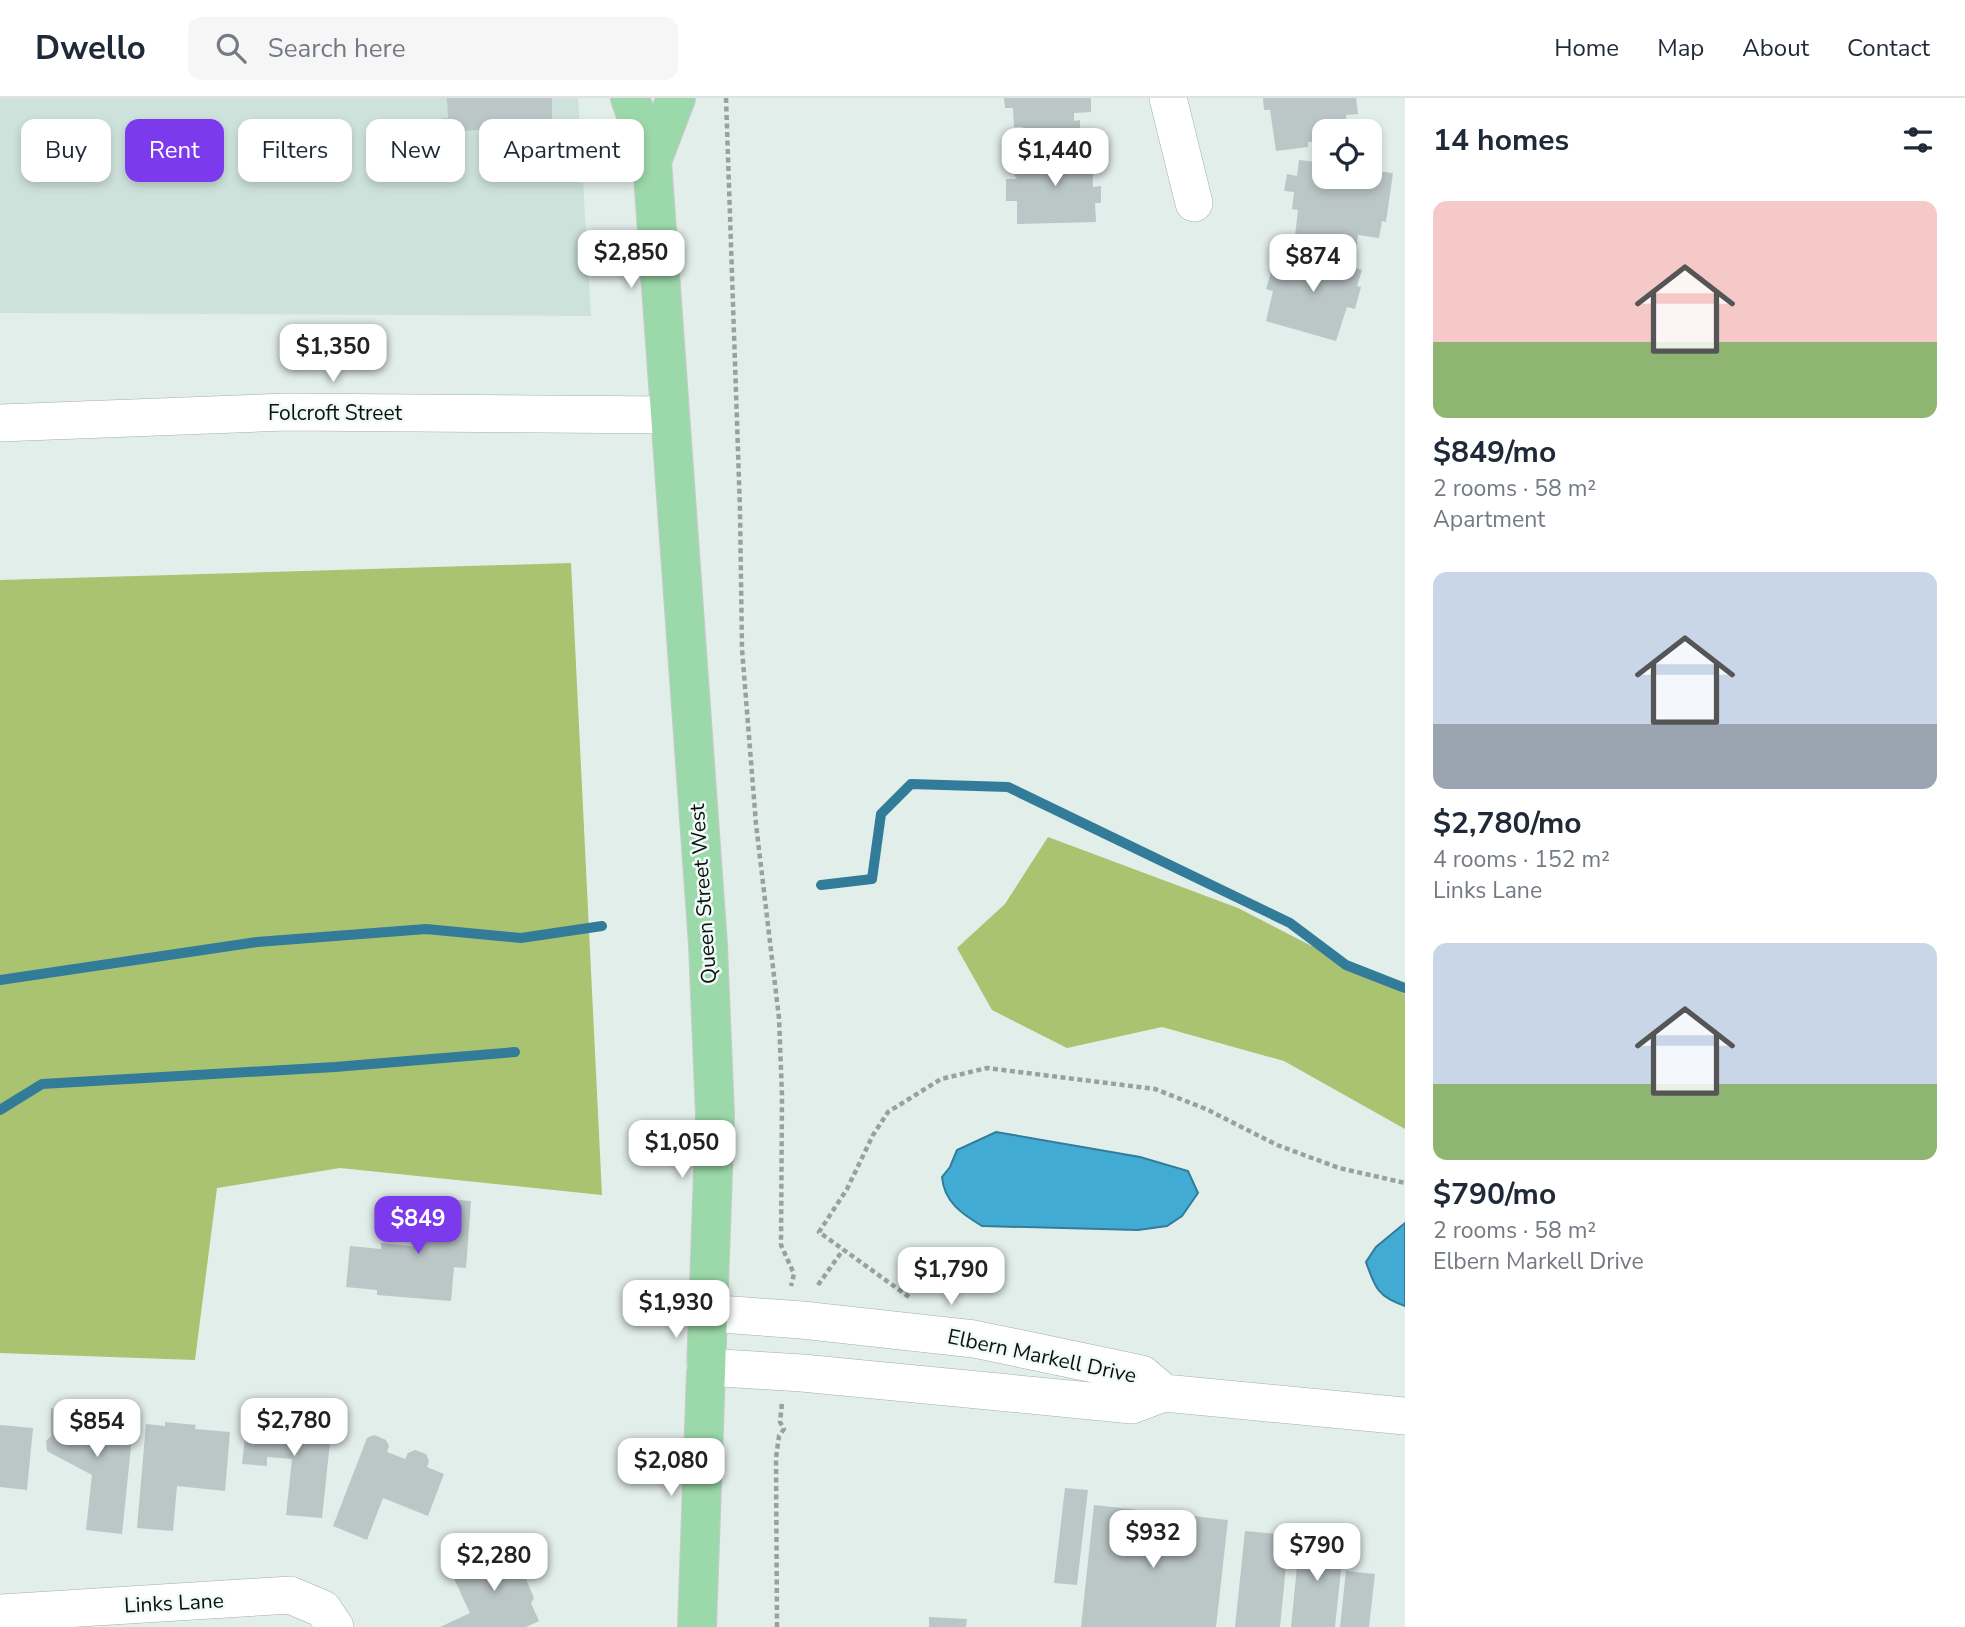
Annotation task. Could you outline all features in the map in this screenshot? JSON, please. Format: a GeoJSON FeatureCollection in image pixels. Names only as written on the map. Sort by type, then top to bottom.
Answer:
{"type":"FeatureCollection","features":[{"type":"Feature","properties":{"kind":"main road","name":"Queen Street West"},"geometry":{"type":"LineString","coordinates":[[630,98],[652,161],[713,1047],[715,1115],[697,1627]]}},
{"type":"Feature","properties":{"kind":"main road","name":"Queen Street West"},"geometry":{"type":"LineString","coordinates":[[652,161],[676,98]]}},
{"type":"Feature","properties":{"kind":"street"},"geometry":{"type":"LineString","coordinates":[[1168,98],[1194,203]]}},
{"type":"Feature","properties":{"kind":"street","name":"Folcroft Street"},"geometry":{"type":"LineString","coordinates":[[0,423],[287,412],[670,415]]}},
{"type":"Feature","properties":{"kind":"street","name":"Elbern Markell Drive"},"geometry":{"type":"LineString","coordinates":[[706,1313],[974,1339],[1142,1374],[1164,1393]]}},
{"type":"Feature","properties":{"kind":"street","name":"Elbern Markell Drive"},"geometry":{"type":"LineString","coordinates":[[705,1367],[802,1373],[1132,1405],[1164,1393],[1405,1416]]}},
{"type":"Feature","properties":{"kind":"street","name":"Links Lane"},"geometry":{"type":"LineString","coordinates":[[0,1612],[290,1595],[323,1609],[335,1627]]}},
{"type":"Feature","properties":{"kind":"path"},"geometry":{"type":"LineString","coordinates":[[726,98],[740,510],[741,649],[756,824],[780,1041],[781,1245],[794,1274],[791,1283]]}},
{"type":"Feature","properties":{"kind":"path"},"geometry":{"type":"LineString","coordinates":[[910,1298],[819,1232],[847,1189],[873,1135],[888,1112],[941,1079],[987,1068],[1155,1089],[1206,1109],[1277,1145],[1339,1168],[1405,1183]]}},
{"type":"Feature","properties":{"kind":"path"},"geometry":{"type":"LineString","coordinates":[[818,1285],[843,1250]]}},
{"type":"Feature","properties":{"kind":"path"},"geometry":{"type":"LineString","coordinates":[[776,1627],[777,1446],[784,1429],[780,1422]]}},
{"type":"Feature","properties":{"kind":"shaded area"},"geometry":{"type":"Polygon","coordinates":[[[0,98],[578,98],[579,119],[479,119],[479,182],[583,182],[591,316],[0,313],[0,98]]]}},
{"type":"Feature","properties":{"kind":"green space"},"geometry":{"type":"Polygon","coordinates":[[[571,563],[602,1195],[340,1168],[217,1188],[195,1360],[0,1353],[0,580],[571,563]]]}},
{"type":"Feature","properties":{"kind":"green space"},"geometry":{"type":"Polygon","coordinates":[[[1048,837],[1238,908],[1405,994],[1405,1129],[1284,1061],[1162,1027],[1067,1048],[992,1010],[957,948],[1005,904],[1048,837]]]}},
{"type":"Feature","properties":{"kind":"water"},"geometry":{"type":"Polygon","coordinates":[[[996,1132],[1140,1157],[1188,1171],[1198,1193],[1182,1216],[1167,1226],[1138,1230],[982,1226],[961,1212],[950,1200],[942,1177],[950,1167],[957,1150],[996,1132]]]}},
{"type":"Feature","properties":{"kind":"water"},"geometry":{"type":"Polygon","coordinates":[[[1405,1223],[1405,1306],[1383,1295],[1372,1279],[1366,1262],[1376,1247],[1405,1223]]]}},
{"type":"Feature","properties":{"kind":"building"},"geometry":{"type":"Polygon","coordinates":[[[447,98],[552,98],[552,119],[479,119],[479,130],[465,131],[465,119],[442,119],[448,118],[447,98]]]}},
{"type":"Feature","properties":{"kind":"building"},"geometry":{"type":"Polygon","coordinates":[[[1004,98],[1091,98],[1091,112],[1074,113],[1074,121],[1080,120],[1080,139],[1024,141],[1023,127],[1014,127],[1013,108],[1005,108],[1004,98]]]}},
{"type":"Feature","properties":{"kind":"building"},"geometry":{"type":"Polygon","coordinates":[[[1263,98],[1356,98],[1358,114],[1346,115],[1346,119],[1312,119],[1312,142],[1308,142],[1308,147],[1276,151],[1270,110],[1264,110],[1263,98]]]}},
{"type":"Feature","properties":{"kind":"building"},"geometry":{"type":"Polygon","coordinates":[[[1092,148],[1093,187],[1101,186],[1101,203],[1095,203],[1096,222],[1017,224],[1017,201],[1006,201],[1006,179],[1017,179],[1014,165],[1017,164],[1017,156],[1056,155],[1056,149],[1092,148]]]}},
{"type":"Feature","properties":{"kind":"building"},"geometry":{"type":"Polygon","coordinates":[[[1299,160],[1312,162],[1312,189],[1382,189],[1382,172],[1393,173],[1386,222],[1382,221],[1379,238],[1358,235],[1357,245],[1295,236],[1298,210],[1292,209],[1294,192],[1284,191],[1287,174],[1297,176],[1299,160]]]}},
{"type":"Feature","properties":{"kind":"building"},"geometry":{"type":"Polygon","coordinates":[[[1290,247],[1362,270],[1355,309],[1347,307],[1336,341],[1266,321],[1273,291],[1266,289],[1272,269],[1282,272],[1290,247]]]}},
{"type":"Feature","properties":{"kind":"building"},"geometry":{"type":"Polygon","coordinates":[[[424,1197],[471,1201],[466,1268],[454,1267],[451,1301],[377,1295],[377,1290],[346,1287],[350,1246],[381,1249],[381,1243],[420,1247],[424,1197]]]}},
{"type":"Feature","properties":{"kind":"building"},"geometry":{"type":"Polygon","coordinates":[[[75,1406],[93,1408],[98,1413],[134,1417],[122,1534],[86,1530],[92,1475],[47,1451],[46,1441],[51,1436],[51,1408],[64,1411],[75,1406]]]}},
{"type":"Feature","properties":{"kind":"building"},"geometry":{"type":"Polygon","coordinates":[[[272,1412],[285,1414],[289,1424],[307,1426],[315,1416],[327,1417],[332,1423],[322,1518],[286,1515],[292,1459],[267,1457],[267,1466],[242,1464],[247,1419],[266,1421],[272,1412]]]}},
{"type":"Feature","properties":{"kind":"building"},"geometry":{"type":"Polygon","coordinates":[[[165,1422],[196,1425],[195,1429],[230,1432],[225,1491],[177,1486],[173,1531],[137,1528],[146,1424],[165,1426],[165,1422]]]}},
{"type":"Feature","properties":{"kind":"building"},"geometry":{"type":"Polygon","coordinates":[[[0,1425],[33,1428],[27,1490],[0,1487],[0,1425]]]}},
{"type":"Feature","properties":{"kind":"building"},"geometry":{"type":"Polygon","coordinates":[[[374,1435],[386,1440],[389,1446],[387,1452],[405,1459],[408,1453],[415,1450],[426,1454],[429,1461],[427,1467],[444,1474],[428,1516],[383,1498],[367,1540],[333,1526],[367,1438],[374,1435]]]}},
{"type":"Feature","properties":{"kind":"building"},"geometry":{"type":"Polygon","coordinates":[[[1065,1488],[1088,1490],[1077,1585],[1054,1583],[1065,1488]]]}},
{"type":"Feature","properties":{"kind":"building"},"geometry":{"type":"Polygon","coordinates":[[[1094,1505],[1228,1520],[1216,1627],[1081,1627],[1094,1505]]]}},
{"type":"Feature","properties":{"kind":"building"},"geometry":{"type":"Polygon","coordinates":[[[1245,1531],[1289,1535],[1280,1627],[1235,1627],[1245,1531]]]}},
{"type":"Feature","properties":{"kind":"building"},"geometry":{"type":"Polygon","coordinates":[[[1300,1536],[1344,1541],[1335,1627],[1291,1627],[1300,1536]]]}},
{"type":"Feature","properties":{"kind":"building"},"geometry":{"type":"Polygon","coordinates":[[[507,1544],[517,1567],[514,1568],[518,1577],[526,1579],[534,1598],[531,1603],[539,1621],[526,1627],[440,1627],[470,1613],[450,1570],[507,1544]]]}},
{"type":"Feature","properties":{"kind":"building"},"geometry":{"type":"Polygon","coordinates":[[[1346,1571],[1375,1574],[1369,1627],[1340,1627],[1346,1571]]]}},
{"type":"Feature","properties":{"kind":"building"},"geometry":{"type":"Polygon","coordinates":[[[929,1617],[967,1619],[966,1627],[929,1627],[929,1617]]]}},
{"type":"Feature","properties":{"kind":"waterway"},"geometry":{"type":"LineString","coordinates":[[821,885],[872,879],[881,814],[911,784],[1008,787],[1290,923],[1346,965],[1405,988]]}},
{"type":"Feature","properties":{"kind":"waterway"},"geometry":{"type":"LineString","coordinates":[[0,980],[257,942],[426,929],[521,938],[602,926]]}},
{"type":"Feature","properties":{"kind":"waterway"},"geometry":{"type":"LineString","coordinates":[[0,1110],[42,1084],[335,1067],[515,1052]]}}]}
